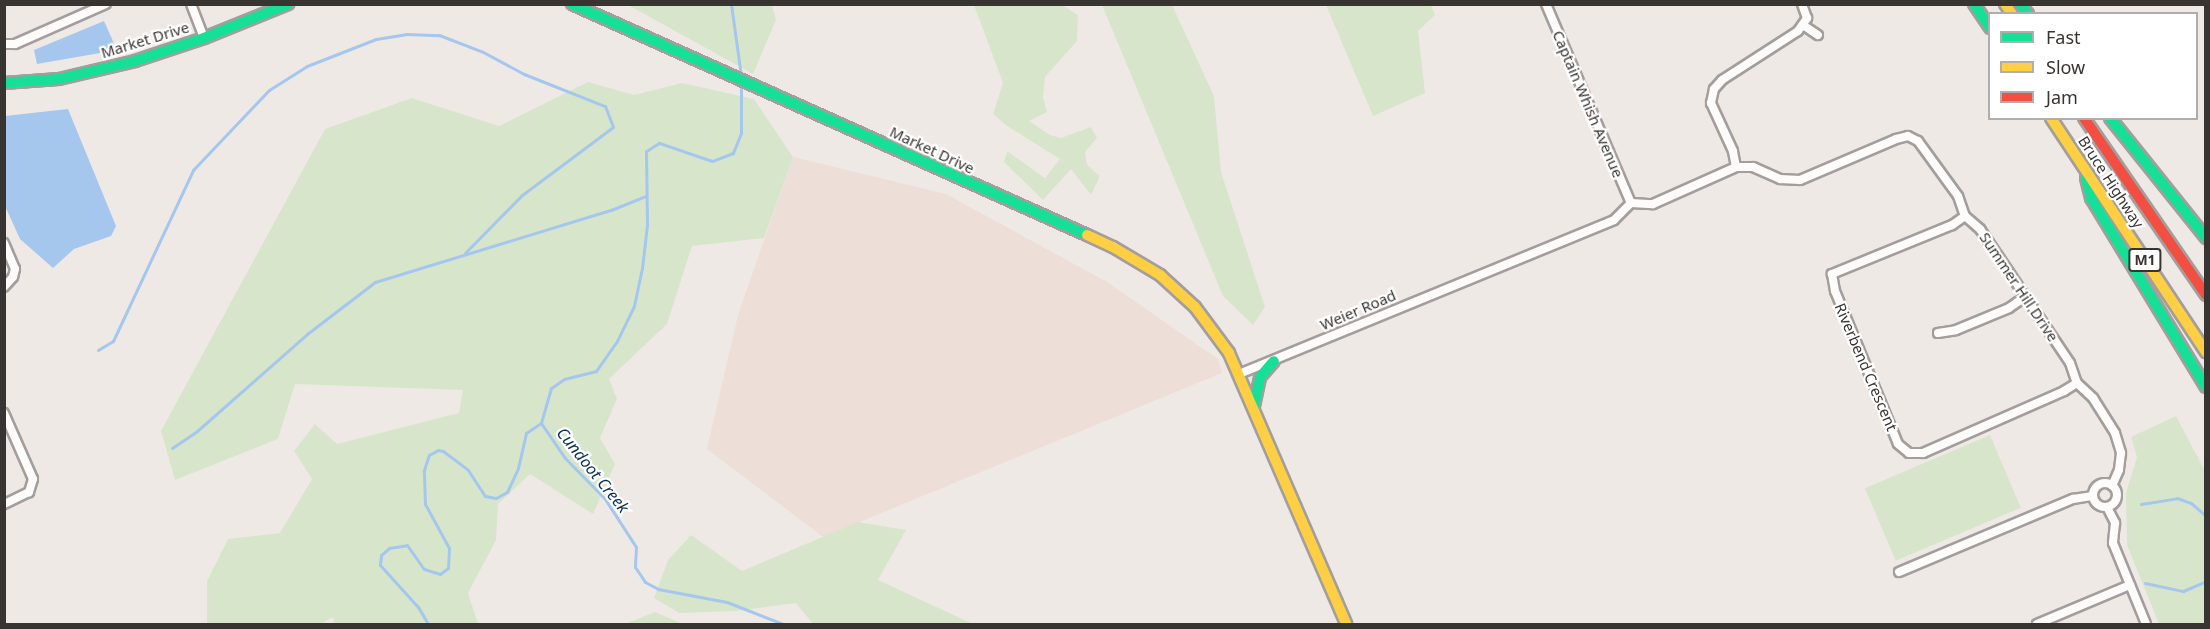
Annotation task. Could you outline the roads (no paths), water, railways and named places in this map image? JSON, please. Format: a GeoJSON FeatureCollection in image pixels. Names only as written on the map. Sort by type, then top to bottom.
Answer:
{"type":"FeatureCollection","features":[{"type":"Feature","properties":{"kind":"main road","name":"Market Drive"},"geometry":{"type":"LineString","coordinates":[[4,83],[59,79],[135,61],[204,38],[288,4]]}},
{"type":"Feature","properties":{"kind":"main road","name":"Market Drive"},"geometry":{"type":"LineString","coordinates":[[572,4],[661,46],[784,98],[948,175],[1113,247],[1160,275],[1195,307],[1229,353],[1239,374]]}},
{"type":"Feature","properties":{"kind":"main road"},"geometry":{"type":"LineString","coordinates":[[1974,4],[1988,26]]}},
{"type":"Feature","properties":{"kind":"main road","name":"Bruce Highway"},"geometry":{"type":"LineString","coordinates":[[2052,120],[2205,352]]}},
{"type":"Feature","properties":{"kind":"main road","name":"Bruce Highway"},"geometry":{"type":"LineString","coordinates":[[2085,120],[2205,296]]}},
{"type":"Feature","properties":{"kind":"main road"},"geometry":{"type":"LineString","coordinates":[[2112,120],[2205,238]]}},
{"type":"Feature","properties":{"kind":"main road"},"geometry":{"type":"LineString","coordinates":[[2084,167],[2091,198],[2205,387]]}},
{"type":"Feature","properties":{"kind":"main road"},"geometry":{"type":"LineString","coordinates":[[1254,409],[1258,383],[1274,361]]}},
{"type":"Feature","properties":{"kind":"main road"},"geometry":{"type":"LineString","coordinates":[[1239,374],[1346,624]]}},
{"type":"Feature","properties":{"kind":"street"},"geometry":{"type":"LineString","coordinates":[[4,44],[15,44],[106,4]]}},
{"type":"Feature","properties":{"kind":"street"},"geometry":{"type":"LineString","coordinates":[[191,4],[204,38]]}},
{"type":"Feature","properties":{"kind":"street","name":"Captain Whish Avenue"},"geometry":{"type":"LineString","coordinates":[[1545,4],[1630,203]]}},
{"type":"Feature","properties":{"kind":"street"},"geometry":{"type":"LineString","coordinates":[[1630,203],[1653,204],[1736,167],[1733,151],[1711,103],[1714,89],[1722,80],[1803,25],[1807,18],[1802,4]]}},
{"type":"Feature","properties":{"kind":"street"},"geometry":{"type":"LineString","coordinates":[[1803,25],[1818,35]]}},
{"type":"Feature","properties":{"kind":"street","name":"Summer Hill Drive"},"geometry":{"type":"LineString","coordinates":[[1736,167],[1753,167],[1780,179],[1800,180],[1908,136],[1918,141],[1958,196],[1965,216],[1980,228],[2070,363],[2077,383],[2093,398],[2115,433],[2121,453],[2119,470],[2112,486]]}},
{"type":"Feature","properties":{"kind":"street","name":"Weier Road"},"geometry":{"type":"LineString","coordinates":[[1239,374],[1614,220],[1630,203]]}},
{"type":"Feature","properties":{"kind":"street","name":"Riverbend Crescent"},"geometry":{"type":"LineString","coordinates":[[1965,216],[1942,229],[1832,274],[1834,291],[1898,444],[1909,453],[1923,453],[2064,391],[2077,383]]}},
{"type":"Feature","properties":{"kind":"street"},"geometry":{"type":"LineString","coordinates":[[4,243],[15,269],[13,277],[4,287]]}},
{"type":"Feature","properties":{"kind":"street"},"geometry":{"type":"LineString","coordinates":[[1938,333],[1956,330],[2009,308],[2025,297]]}},
{"type":"Feature","properties":{"kind":"street"},"geometry":{"type":"LineString","coordinates":[[4,413],[33,478],[29,492],[4,504]]}},
{"type":"Feature","properties":{"kind":"street"},"geometry":{"type":"LineString","coordinates":[[2099,485],[2112,486],[2116,496],[2114,503],[2107,507],[2097,504],[2093,496],[2099,485]]}},
{"type":"Feature","properties":{"kind":"street"},"geometry":{"type":"LineString","coordinates":[[1899,573],[2073,499],[2093,496]]}},
{"type":"Feature","properties":{"kind":"street"},"geometry":{"type":"LineString","coordinates":[[2107,507],[2115,523],[2114,543],[2146,624]]}},
{"type":"Feature","properties":{"kind":"street"},"geometry":{"type":"LineString","coordinates":[[2037,624],[2130,585]]}},
{"type":"Feature","properties":{"kind":"water"},"geometry":{"type":"Polygon","coordinates":[[[104,21],[117,50],[37,64],[34,50],[104,21]]]}},
{"type":"Feature","properties":{"kind":"water"},"geometry":{"type":"Polygon","coordinates":[[[68,109],[116,226],[111,236],[74,249],[53,268],[20,239],[5,206],[5,116],[68,109]]]}},
{"type":"Feature","properties":{"kind":"waterway","name":"Cundoot Creek"},"geometry":{"type":"LineString","coordinates":[[731,4],[741,76]]}},
{"type":"Feature","properties":{"kind":"waterway"},"geometry":{"type":"LineString","coordinates":[[98,350],[113,341],[193,170],[269,90],[307,66],[376,39],[406,34],[439,35],[483,52],[524,74],[605,106],[613,127],[522,195],[465,253]]}},
{"type":"Feature","properties":{"kind":"waterway","name":"Cundoot Creek"},"geometry":{"type":"LineString","coordinates":[[741,82],[741,133],[733,153],[712,161],[659,143],[646,151],[647,225],[642,268],[634,306],[617,341],[596,371],[564,379],[551,388],[541,423],[565,458],[605,499],[636,547],[635,567],[645,582],[658,589],[727,602],[783,624]]}},
{"type":"Feature","properties":{"kind":"waterway"},"geometry":{"type":"LineString","coordinates":[[172,448],[197,431],[307,334],[375,282],[611,210],[645,196]]}},
{"type":"Feature","properties":{"kind":"waterway"},"geometry":{"type":"LineString","coordinates":[[428,624],[418,607],[380,565],[381,555],[389,548],[407,545],[424,569],[440,574],[448,568],[449,548],[425,504],[424,470],[429,455],[438,450],[443,451],[468,470],[485,496],[496,498],[507,492],[518,468],[526,433],[541,423]]}},
{"type":"Feature","properties":{"kind":"waterway"},"geometry":{"type":"LineString","coordinates":[[2141,504],[2177,498],[2191,503],[2206,516]]}},
{"type":"Feature","properties":{"kind":"waterway"},"geometry":{"type":"LineString","coordinates":[[2145,583],[2183,591],[2206,581]]}}]}
